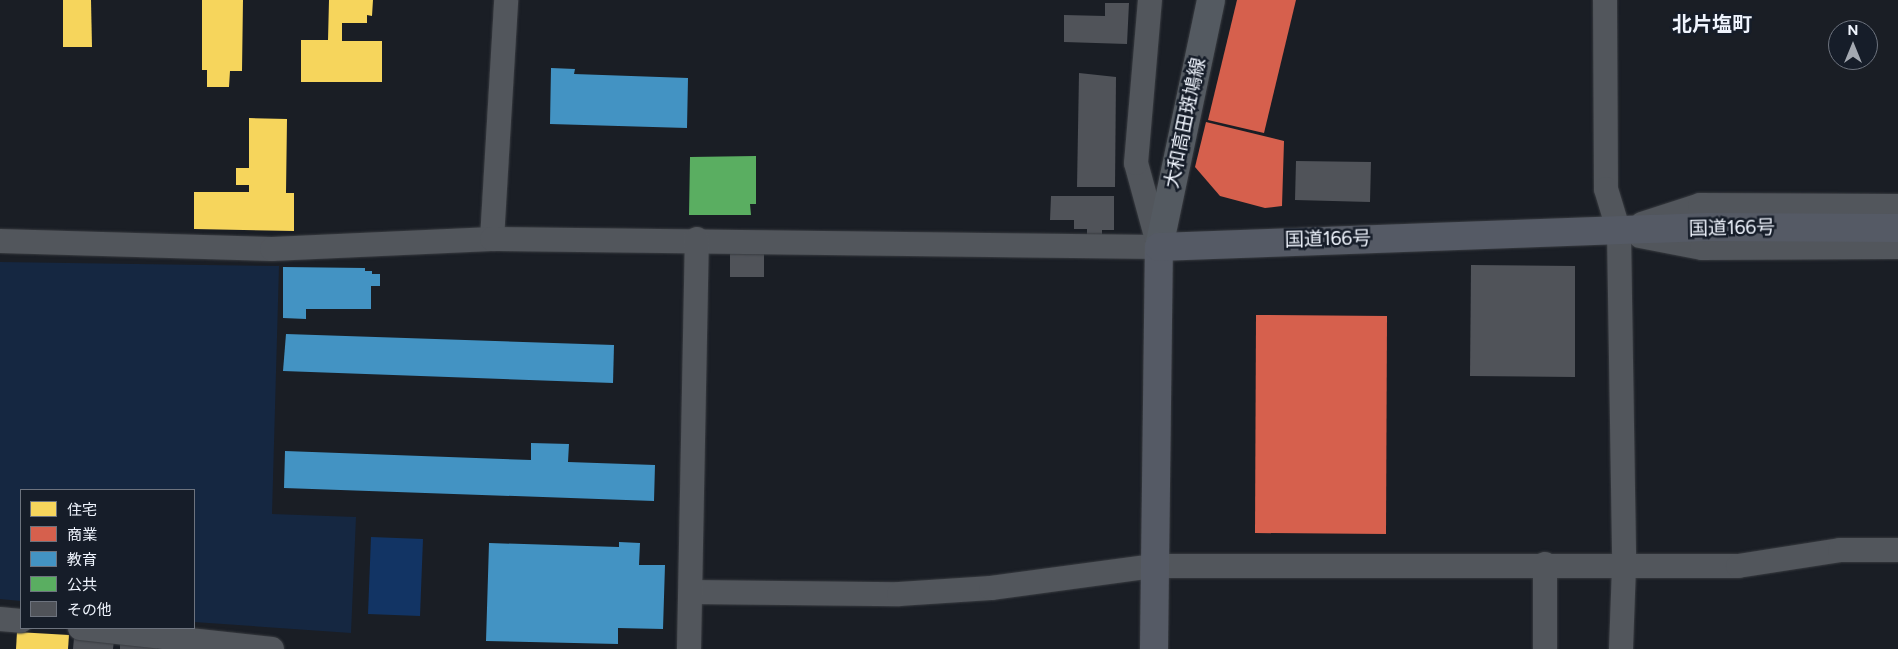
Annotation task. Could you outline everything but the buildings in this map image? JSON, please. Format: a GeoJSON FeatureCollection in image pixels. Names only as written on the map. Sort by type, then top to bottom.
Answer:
{"type":"FeatureCollection","features":[{"type":"Feature","properties":{"kind":"highway","name":"国道166号"},"geometry":{"type":"LineString","coordinates":[[1160,247],[1288,240],[1619,232],[1706,227],[1898,228]]}},
{"type":"Feature","properties":{"kind":"highway"},"geometry":{"type":"LineString","coordinates":[[1154,649],[1153,566],[1160,247]]}},
{"type":"Feature","properties":{"kind":"main road","name":"大和高田斑鳩線"},"geometry":{"type":"LineString","coordinates":[[1160,247],[1211,0]]}},
{"type":"Feature","properties":{"kind":"street"},"geometry":{"type":"LineString","coordinates":[[492,239],[506,0]]}},
{"type":"Feature","properties":{"kind":"street"},"geometry":{"type":"LineString","coordinates":[[0,241],[272,249],[492,239],[696,239],[1160,247],[1136,163],[1150,0]]}},
{"type":"Feature","properties":{"kind":"street"},"geometry":{"type":"LineString","coordinates":[[1605,0],[1606,189],[1619,232],[1624,567],[1621,649]]}},
{"type":"Feature","properties":{"kind":"street"},"geometry":{"type":"LineString","coordinates":[[1619,232],[1700,205],[1898,206]]}},
{"type":"Feature","properties":{"kind":"street"},"geometry":{"type":"LineString","coordinates":[[1619,232],[1702,248],[1898,247]]}},
{"type":"Feature","properties":{"kind":"street"},"geometry":{"type":"LineString","coordinates":[[690,649],[696,239]]}},
{"type":"Feature","properties":{"kind":"street"},"geometry":{"type":"LineString","coordinates":[[691,592],[899,594],[991,588],[1153,566],[1545,564],[1624,567],[1738,566],[1840,550],[1898,550]]}},
{"type":"Feature","properties":{"kind":"street"},"geometry":{"type":"LineString","coordinates":[[1545,564],[1545,649]]}},
{"type":"Feature","properties":{"kind":"street"},"geometry":{"type":"LineString","coordinates":[[0,619],[20,621]]}},
{"type":"Feature","properties":{"kind":"street"},"geometry":{"type":"LineString","coordinates":[[89,629],[272,649]]}},
{"type":"Feature","properties":{"kind":"shaded area"},"geometry":{"type":"Polygon","coordinates":[[[0,262],[279,266],[272,514],[356,517],[351,633],[195,622],[195,489],[20,489],[20,601],[0,599],[0,262]]]}},
{"type":"Feature","properties":{"kind":"water"},"geometry":{"type":"Polygon","coordinates":[[[371,537],[423,539],[420,616],[368,614],[371,537]]]}},
{"type":"Feature","properties":{"kind":"district","name":"北片塩町"},"geometry":{"type":"Point","coordinates":[1712,24]}}]}
